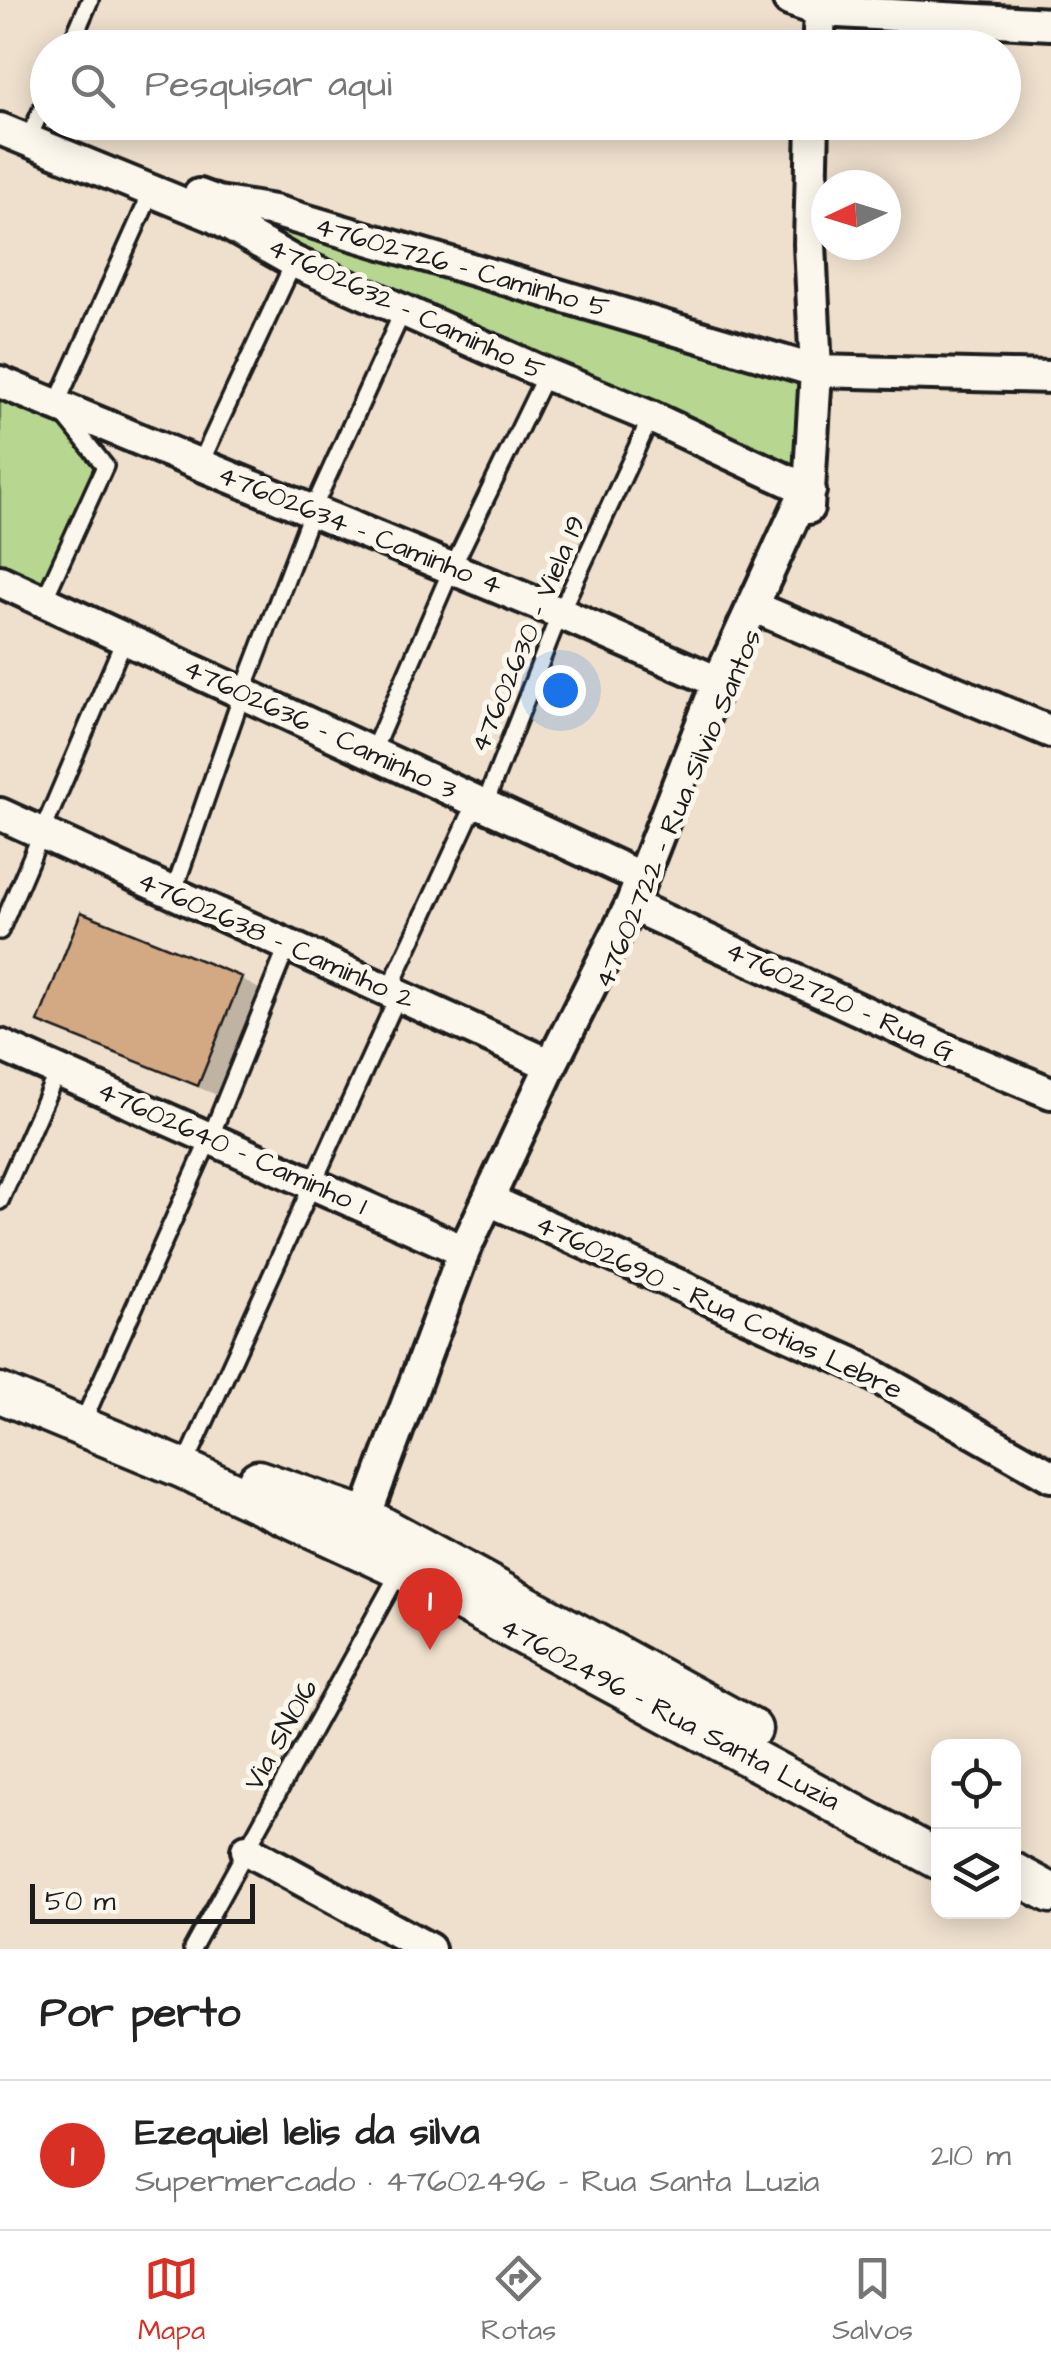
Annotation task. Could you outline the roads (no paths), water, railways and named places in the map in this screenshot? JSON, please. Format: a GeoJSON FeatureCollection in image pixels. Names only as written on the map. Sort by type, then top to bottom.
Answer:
{"type":"FeatureCollection","features":[{"type":"Feature","properties":{"kind":"street"},"geometry":{"type":"LineString","coordinates":[[790,0],[821,6],[1051,24]]}},
{"type":"Feature","properties":{"kind":"street","name":"47602632 - Caminho 5"},"geometry":{"type":"LineString","coordinates":[[33,140],[213,216],[294,262],[651,417],[810,492]]}},
{"type":"Feature","properties":{"kind":"street","name":"47602726 - Caminho 5"},"geometry":{"type":"LineString","coordinates":[[39,140],[218,202],[274,211],[816,371],[1051,377]]}},
{"type":"Feature","properties":{"kind":"street"},"geometry":{"type":"LineString","coordinates":[[365,1517],[464,1251],[494,1202],[551,1065],[638,897],[718,682],[759,609],[800,506],[810,492],[816,371],[810,244],[813,140]]}},
{"type":"Feature","properties":{"kind":"street","name":"47602634 - Caminho 4"},"geometry":{"type":"LineString","coordinates":[[0,382],[560,612],[718,682]]}},
{"type":"Feature","properties":{"kind":"street","name":"47602636 - Caminho 3"},"geometry":{"type":"LineString","coordinates":[[0,581],[484,806],[638,897]]}},
{"type":"Feature","properties":{"kind":"street"},"geometry":{"type":"LineString","coordinates":[[759,609],[1051,732]]}},
{"type":"Feature","properties":{"kind":"street","name":"47602722 - Rua Silvio Santos"},"geometry":{"type":"LineString","coordinates":[[365,1517],[383,1490],[494,1202],[560,1072],[759,609]]}},
{"type":"Feature","properties":{"kind":"street","name":"47602638 - Caminho 2"},"geometry":{"type":"LineString","coordinates":[[0,814],[551,1065]]}},
{"type":"Feature","properties":{"kind":"street","name":"47602720 - Rua G"},"geometry":{"type":"LineString","coordinates":[[638,897],[947,1050],[1051,1093]]}},
{"type":"Feature","properties":{"kind":"street","name":"47602640 - Caminho 1"},"geometry":{"type":"LineString","coordinates":[[0,1045],[464,1251]]}},
{"type":"Feature","properties":{"kind":"street","name":"47602690 - Rua Cotias Lebre"},"geometry":{"type":"LineString","coordinates":[[494,1202],[854,1364],[1051,1476]]}},
{"type":"Feature","properties":{"kind":"street"},"geometry":{"type":"LineString","coordinates":[[0,1378],[83,1421]]}},
{"type":"Feature","properties":{"kind":"street"},"geometry":{"type":"LineString","coordinates":[[0,1393],[187,1462],[408,1557],[932,1829]]}},
{"type":"Feature","properties":{"kind":"street"},"geometry":{"type":"LineString","coordinates":[[187,1462],[365,1517],[408,1557]]}},
{"type":"Feature","properties":{"kind":"street","name":"47602496 - Rua Santa Luzia"},"geometry":{"type":"LineString","coordinates":[[408,1557],[931,1856]]}},
{"type":"Feature","properties":{"kind":"street"},"geometry":{"type":"LineString","coordinates":[[247,1850],[429,1949]]}},
{"type":"Feature","properties":{"kind":"street"},"geometry":{"type":"LineString","coordinates":[[1021,1876],[1051,1893]]}},
{"type":"Feature","properties":{"kind":"street"},"geometry":{"type":"LineString","coordinates":[[1021,1904],[1051,1920]]}},
{"type":"Feature","properties":{"kind":"lane"},"geometry":{"type":"LineString","coordinates":[[77,30],[90,0]]}},
{"type":"Feature","properties":{"kind":"lane"},"geometry":{"type":"LineString","coordinates":[[10,130],[30,112]]}},
{"type":"Feature","properties":{"kind":"lane"},"geometry":{"type":"LineString","coordinates":[[44,600],[105,466],[56,405],[152,191]]}},
{"type":"Feature","properties":{"kind":"lane"},"geometry":{"type":"LineString","coordinates":[[200,464],[294,262]]}},
{"type":"Feature","properties":{"kind":"lane"},"geometry":{"type":"LineString","coordinates":[[173,893],[242,692],[312,510],[404,311]]}},
{"type":"Feature","properties":{"kind":"lane"},"geometry":{"type":"LineString","coordinates":[[372,753],[452,568],[546,374]]}},
{"type":"Feature","properties":{"kind":"lane","name":"47602630 - Viela 19"},"geometry":{"type":"LineString","coordinates":[[187,1462],[398,996],[396,975],[470,815],[484,806],[560,612],[651,417]]}},
{"type":"Feature","properties":{"kind":"lane"},"geometry":{"type":"LineString","coordinates":[[0,931],[125,638]]}},
{"type":"Feature","properties":{"kind":"lane"},"geometry":{"type":"LineString","coordinates":[[83,1421],[210,1138],[288,945]]}},
{"type":"Feature","properties":{"kind":"lane"},"geometry":{"type":"LineString","coordinates":[[0,1201],[58,1070]]}},
{"type":"Feature","properties":{"kind":"lane","name":"Via SN016"},"geometry":{"type":"LineString","coordinates":[[192,1949],[408,1557]]}},
{"type":"Feature","properties":{"kind":"place","name":"Ezequiel lelis da silva"},"geometry":{"type":"Point","coordinates":[430,1650]}}]}
